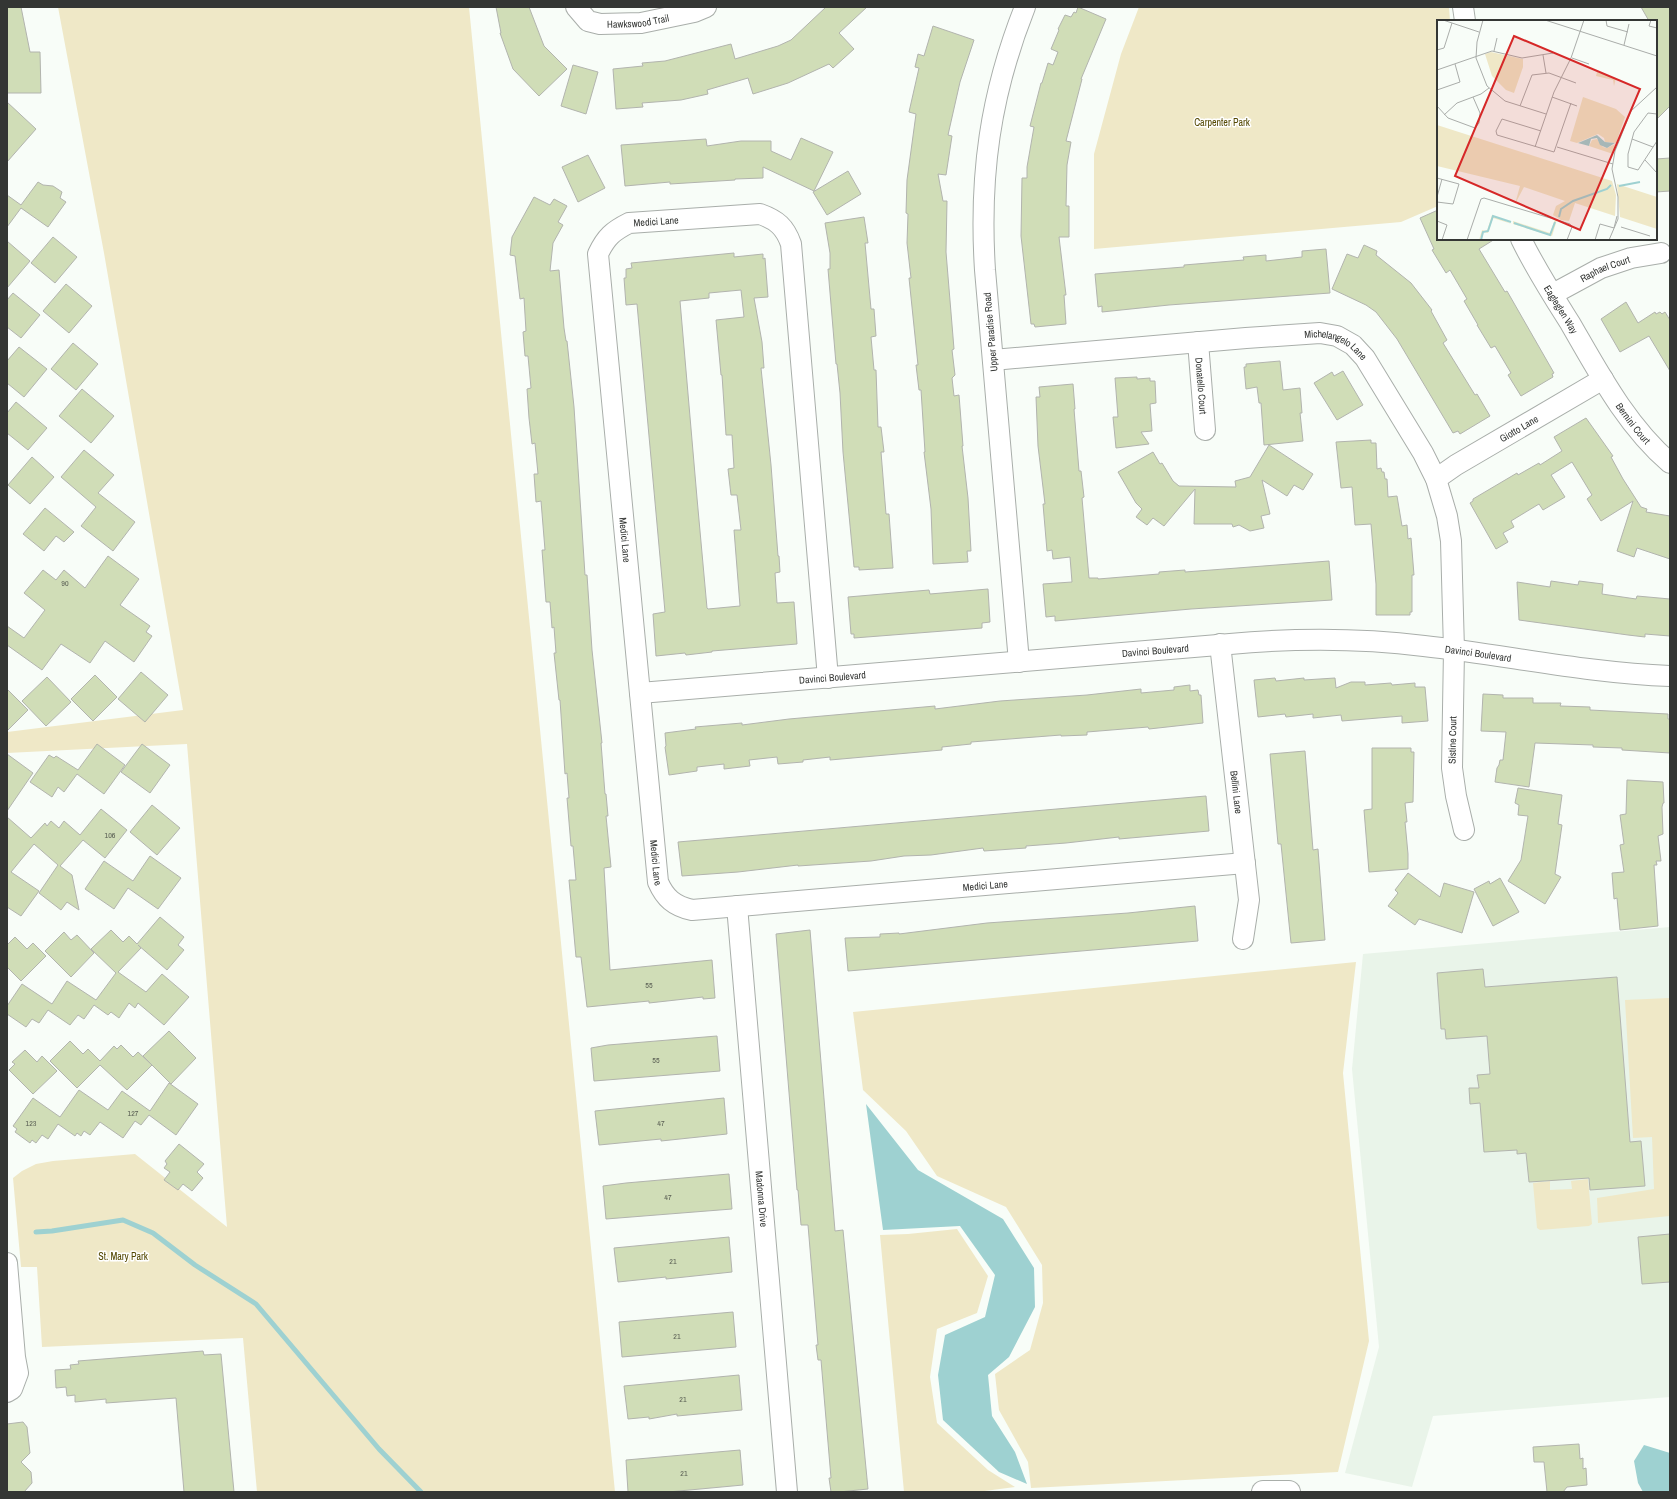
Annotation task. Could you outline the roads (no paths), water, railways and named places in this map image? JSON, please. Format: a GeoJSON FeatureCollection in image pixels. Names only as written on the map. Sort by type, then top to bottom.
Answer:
{"type":"FeatureCollection","features":[{"type":"Feature","properties":{"kind":"street","name":"Hawkswood Trail"},"geometry":{"type":"LineString","coordinates":[[576,7],[588,21],[600,24],[641,23],[694,12],[706,7]]}},
{"type":"Feature","properties":{"kind":"street","name":"Upper Paradise Road"},"geometry":{"type":"LineString","coordinates":[[1019,662],[983,242],[986,166],[995,102],[1025,7]]}},
{"type":"Feature","properties":{"kind":"street"},"geometry":{"type":"LineString","coordinates":[[1463,7],[1465,20]]}},
{"type":"Feature","properties":{"kind":"street","name":"Medici Lane"},"geometry":{"type":"LineString","coordinates":[[828,678],[791,244],[787,233],[780,224],[771,218],[760,214],[629,223],[616,230],[605,240],[598,254],[658,882],[663,893],[670,902],[680,908],[692,910],[1245,863]]}},
{"type":"Feature","properties":{"kind":"street","name":"Eagleglen Way"},"geometry":{"type":"LineString","coordinates":[[1522,240],[1603,379]]}},
{"type":"Feature","properties":{"kind":"street","name":"Raphael Court"},"geometry":{"type":"LineString","coordinates":[[1553,294],[1601,268],[1631,258],[1661,253]]}},
{"type":"Feature","properties":{"kind":"street","name":"Michelangelo Lane"},"geometry":{"type":"LineString","coordinates":[[993,360],[1320,333],[1337,336],[1353,345],[1365,358],[1423,452],[1436,479],[1447,516],[1451,542],[1454,650]]}},
{"type":"Feature","properties":{"kind":"street","name":"Donatello Court"},"geometry":{"type":"LineString","coordinates":[[1198,342],[1205,430]]}},
{"type":"Feature","properties":{"kind":"street","name":"Bernini Court"},"geometry":{"type":"LineString","coordinates":[[1603,379],[1636,429],[1654,449],[1670,463]]}},
{"type":"Feature","properties":{"kind":"street","name":"Giotto Lane"},"geometry":{"type":"LineString","coordinates":[[1436,479],[1456,465],[1603,379]]}},
{"type":"Feature","properties":{"kind":"street","name":"Davinci Boulevard"},"geometry":{"type":"LineString","coordinates":[[640,694],[1220,644],[1278,641],[1338,640],[1395,643],[1593,670],[1670,676]]}},
{"type":"Feature","properties":{"kind":"street","name":"Bellini Lane"},"geometry":{"type":"LineString","coordinates":[[1220,644],[1249,900],[1242,939]]}},
{"type":"Feature","properties":{"kind":"street","name":"Sistine Court"},"geometry":{"type":"LineString","coordinates":[[1454,650],[1452,768],[1456,796],[1464,830]]}},
{"type":"Feature","properties":{"kind":"street","name":"Madonna Drive"},"geometry":{"type":"LineString","coordinates":[[737,906],[787,1492]]}},
{"type":"Feature","properties":{"kind":"street"},"geometry":{"type":"LineString","coordinates":[[7,1263],[18,1373],[12,1389],[7,1392]]}},
{"type":"Feature","properties":{"kind":"street"},"geometry":{"type":"LineString","coordinates":[[1263,1492],[1289,1492]]}},
{"type":"Feature","properties":{"kind":"water"},"geometry":{"type":"Polygon","coordinates":[[[866,1104],[918,1170],[1003,1219],[1034,1268],[1035,1307],[1009,1357],[988,1375],[992,1416],[1015,1452],[1027,1484],[999,1472],[943,1420],[938,1375],[945,1335],[985,1317],[995,1275],[960,1226],[883,1230],[866,1104]]]}},
{"type":"Feature","properties":{"kind":"water"},"geometry":{"type":"Polygon","coordinates":[[[1644,1445],[1670,1453],[1670,1492],[1643,1492],[1638,1483],[1634,1461],[1644,1445]]]}},
{"type":"Feature","properties":{"kind":"waterway"},"geometry":{"type":"LineString","coordinates":[[36,1232],[123,1220],[153,1233],[195,1265],[256,1304],[379,1449],[421,1492]]}},
{"type":"Feature","properties":{"kind":"park label","name":"Carpenter Park"},"geometry":{"type":"Point","coordinates":[1222,122]}},
{"type":"Feature","properties":{"kind":"park label","name":"St. Mary Park"},"geometry":{"type":"Point","coordinates":[123,1256]}}]}
